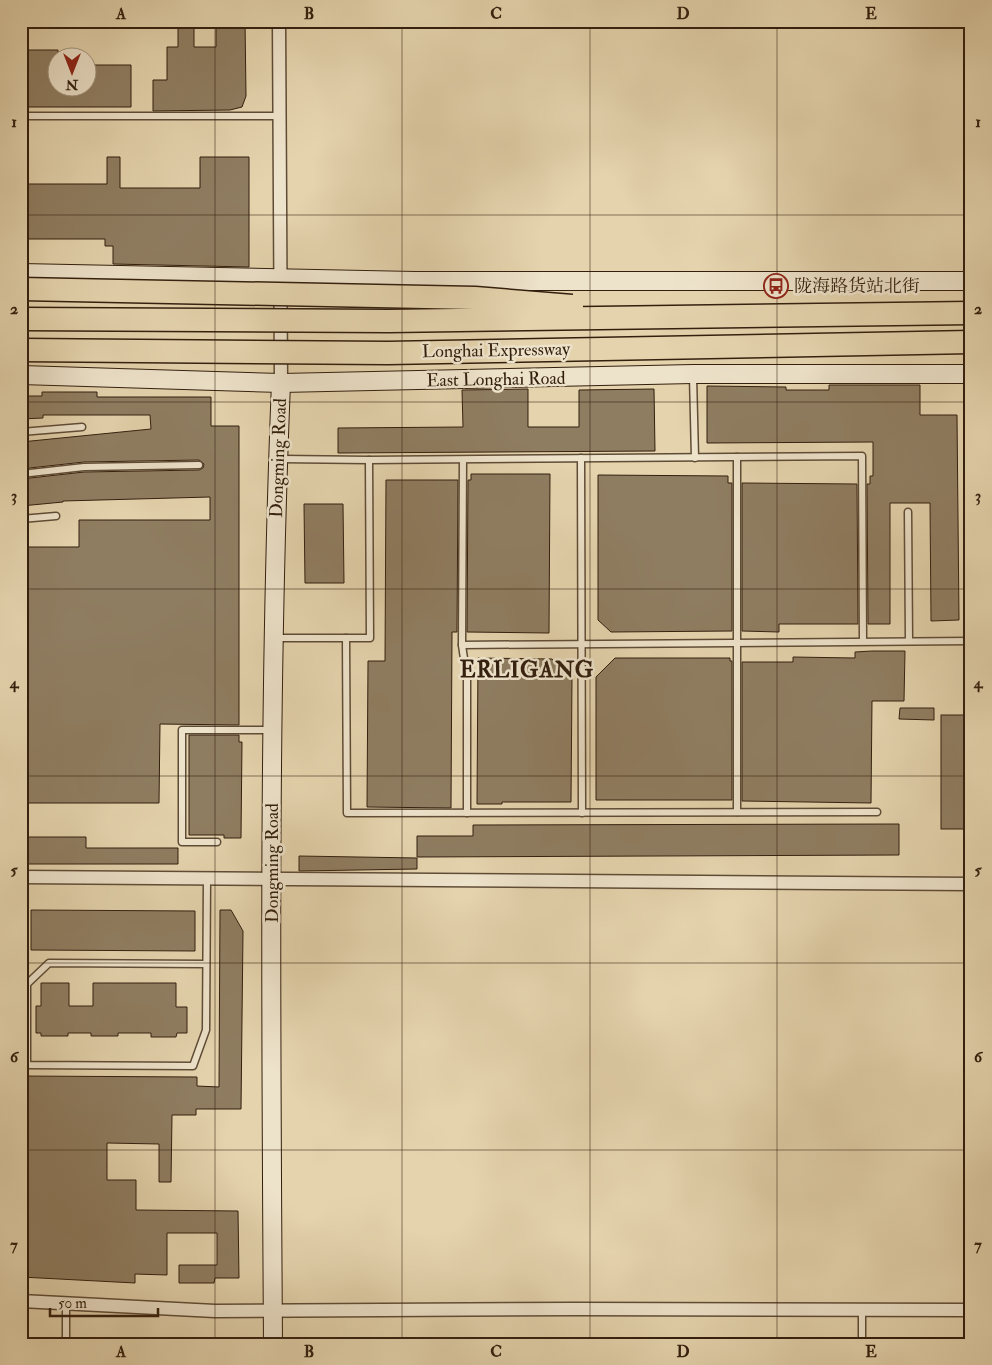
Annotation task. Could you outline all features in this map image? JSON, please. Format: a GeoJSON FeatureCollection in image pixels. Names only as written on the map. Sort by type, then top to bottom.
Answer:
{"type":"FeatureCollection","features":[{"type":"Feature","properties":{"kind":"highway"},"geometry":{"type":"LineString","coordinates":[[21,289],[475,298],[670,316]]}},
{"type":"Feature","properties":{"kind":"highway","name":"Longhai Expressway"},"geometry":{"type":"LineString","coordinates":[[21,319],[389,321],[670,316],[971,314]]}},
{"type":"Feature","properties":{"kind":"highway","name":"Longhai Expressway"},"geometry":{"type":"LineString","coordinates":[[21,350],[388,353],[971,342]]}},
{"type":"Feature","properties":{"kind":"street"},"geometry":{"type":"LineString","coordinates":[[279,21],[281,383]]}},
{"type":"Feature","properties":{"kind":"street"},"geometry":{"type":"LineString","coordinates":[[21,273],[206,278],[279,277],[415,280],[971,280]]}},
{"type":"Feature","properties":{"kind":"street","name":"East Longhai Road"},"geometry":{"type":"LineString","coordinates":[[21,375],[281,383],[692,374],[971,374]]}},
{"type":"Feature","properties":{"kind":"street","name":"Dongming Road"},"geometry":{"type":"LineString","coordinates":[[274,1344],[271,879],[274,638],[281,383]]}},
{"type":"Feature","properties":{"kind":"street"},"geometry":{"type":"LineString","coordinates":[[21,877],[971,884]]}},
{"type":"Feature","properties":{"kind":"street"},"geometry":{"type":"LineString","coordinates":[[21,1301],[215,1311],[971,1310]]}},
{"type":"Feature","properties":{"kind":"lane"},"geometry":{"type":"LineString","coordinates":[[21,116],[279,116]]}},
{"type":"Feature","properties":{"kind":"lane"},"geometry":{"type":"LineString","coordinates":[[692,374],[694,458]]}},
{"type":"Feature","properties":{"kind":"lane"},"geometry":{"type":"LineString","coordinates":[[21,432],[82,427]]}},
{"type":"Feature","properties":{"kind":"lane"},"geometry":{"type":"LineString","coordinates":[[278,459],[463,460],[862,456],[863,641]]}},
{"type":"Feature","properties":{"kind":"lane"},"geometry":{"type":"LineString","coordinates":[[736,457],[738,812]]}},
{"type":"Feature","properties":{"kind":"lane"},"geometry":{"type":"LineString","coordinates":[[581,458],[582,812]]}},
{"type":"Feature","properties":{"kind":"lane"},"geometry":{"type":"LineString","coordinates":[[274,638],[370,638],[369,460]]}},
{"type":"Feature","properties":{"kind":"lane"},"geometry":{"type":"LineString","coordinates":[[463,460],[462,645],[467,679],[467,813]]}},
{"type":"Feature","properties":{"kind":"lane"},"geometry":{"type":"LineString","coordinates":[[21,474],[84,467],[199,465]]}},
{"type":"Feature","properties":{"kind":"lane"},"geometry":{"type":"LineString","coordinates":[[908,512],[909,641]]}},
{"type":"Feature","properties":{"kind":"lane"},"geometry":{"type":"LineString","coordinates":[[21,519],[56,516]]}},
{"type":"Feature","properties":{"kind":"lane"},"geometry":{"type":"LineString","coordinates":[[346,638],[347,813],[877,812]]}},
{"type":"Feature","properties":{"kind":"lane"},"geometry":{"type":"LineString","coordinates":[[462,645],[971,641]]}},
{"type":"Feature","properties":{"kind":"lane"},"geometry":{"type":"LineString","coordinates":[[217,842],[182,842],[182,730],[273,730]]}},
{"type":"Feature","properties":{"kind":"lane"},"geometry":{"type":"LineString","coordinates":[[206,964],[49,963],[27,984],[27,1065],[193,1066],[206,1030],[207,879]]}},
{"type":"Feature","properties":{"kind":"lane"},"geometry":{"type":"LineString","coordinates":[[66,1303],[66,1344]]}},
{"type":"Feature","properties":{"kind":"lane"},"geometry":{"type":"LineString","coordinates":[[862,1310],[862,1344]]}},
{"type":"Feature","properties":{"kind":"building"},"geometry":{"type":"Polygon","coordinates":[[[178,21],[194,21],[194,47],[216,47],[216,21],[245,21],[246,96],[242,107],[230,110],[153,111],[153,80],[167,80],[167,47],[178,47],[178,21]]]}},
{"type":"Feature","properties":{"kind":"building"},"geometry":{"type":"Polygon","coordinates":[[[21,50],[48,50],[48,98],[98,98],[98,65],[131,65],[131,107],[21,107],[21,50]]]}},
{"type":"Feature","properties":{"kind":"building"},"geometry":{"type":"Polygon","coordinates":[[[107,157],[120,157],[120,188],[200,188],[200,157],[249,157],[249,267],[113,264],[113,246],[105,246],[105,239],[21,239],[21,184],[107,184],[107,157]]]}},
{"type":"Feature","properties":{"kind":"building"},"geometry":{"type":"Polygon","coordinates":[[[829,385],[920,385],[920,415],[957,415],[959,620],[931,621],[930,503],[890,503],[890,624],[868,624],[867,484],[870,484],[870,476],[873,476],[873,442],[707,443],[707,386],[786,387],[786,390],[829,390],[829,385]]]}},
{"type":"Feature","properties":{"kind":"building"},"geometry":{"type":"Polygon","coordinates":[[[528,389],[528,427],[579,427],[579,390],[654,389],[655,451],[338,453],[338,428],[463,427],[462,390],[528,389]]]}},
{"type":"Feature","properties":{"kind":"building"},"geometry":{"type":"Polygon","coordinates":[[[42,392],[97,392],[97,397],[211,397],[211,426],[239,426],[239,725],[160,724],[159,803],[21,803],[21,547],[79,547],[79,520],[210,520],[210,497],[63,501],[21,506],[21,479],[84,472],[199,470],[203,468],[204,464],[199,460],[84,462],[21,469],[21,442],[151,429],[150,415],[43,415],[43,418],[21,419],[21,396],[42,396],[42,392]]]}},
{"type":"Feature","properties":{"kind":"building"},"geometry":{"type":"Polygon","coordinates":[[[471,474],[550,474],[549,633],[467,632],[468,480],[471,480],[471,474]]]}},
{"type":"Feature","properties":{"kind":"building"},"geometry":{"type":"Polygon","coordinates":[[[598,475],[728,476],[728,483],[732,483],[732,631],[611,632],[598,620],[598,475]]]}},
{"type":"Feature","properties":{"kind":"building"},"geometry":{"type":"Polygon","coordinates":[[[386,480],[458,480],[457,632],[452,632],[451,808],[367,807],[368,661],[385,661],[386,480]]]}},
{"type":"Feature","properties":{"kind":"building"},"geometry":{"type":"Polygon","coordinates":[[[742,483],[857,484],[858,624],[779,624],[779,632],[742,631],[742,483]]]}},
{"type":"Feature","properties":{"kind":"building"},"geometry":{"type":"Polygon","coordinates":[[[304,504],[343,504],[344,583],[305,583],[304,504]]]}},
{"type":"Feature","properties":{"kind":"building"},"geometry":{"type":"Polygon","coordinates":[[[905,651],[904,701],[872,701],[871,803],[742,801],[742,662],[793,662],[793,657],[855,658],[855,652],[905,651]]]}},
{"type":"Feature","properties":{"kind":"building"},"geometry":{"type":"Polygon","coordinates":[[[478,658],[552,659],[572,678],[571,802],[477,804],[478,658]]]}},
{"type":"Feature","properties":{"kind":"building"},"geometry":{"type":"Polygon","coordinates":[[[615,658],[730,658],[730,661],[732,661],[732,800],[596,800],[596,677],[615,658]]]}},
{"type":"Feature","properties":{"kind":"building"},"geometry":{"type":"Polygon","coordinates":[[[900,708],[934,708],[934,720],[899,719],[900,708]]]}},
{"type":"Feature","properties":{"kind":"building"},"geometry":{"type":"Polygon","coordinates":[[[941,715],[968,715],[968,829],[941,829],[941,715]]]}},
{"type":"Feature","properties":{"kind":"building"},"geometry":{"type":"Polygon","coordinates":[[[189,735],[239,735],[239,742],[242,742],[241,838],[224,838],[224,835],[189,835],[189,735]]]}},
{"type":"Feature","properties":{"kind":"building"},"geometry":{"type":"Polygon","coordinates":[[[899,824],[899,855],[417,857],[417,836],[473,836],[473,825],[899,824]]]}},
{"type":"Feature","properties":{"kind":"building"},"geometry":{"type":"Polygon","coordinates":[[[21,837],[86,837],[86,848],[178,848],[178,864],[21,864],[21,837]]]}},
{"type":"Feature","properties":{"kind":"building"},"geometry":{"type":"Polygon","coordinates":[[[299,856],[417,858],[417,869],[299,871],[299,856]]]}},
{"type":"Feature","properties":{"kind":"building"},"geometry":{"type":"Polygon","coordinates":[[[31,910],[195,911],[195,951],[31,950],[31,910]]]}},
{"type":"Feature","properties":{"kind":"building"},"geometry":{"type":"Polygon","coordinates":[[[220,910],[231,910],[243,931],[241,1109],[196,1109],[196,1115],[172,1115],[171,1182],[159,1182],[159,1144],[107,1143],[107,1180],[136,1180],[136,1210],[238,1211],[239,1278],[215,1278],[214,1283],[179,1283],[179,1265],[217,1265],[217,1233],[167,1233],[167,1275],[135,1274],[135,1283],[21,1277],[21,1076],[197,1077],[197,1086],[219,1087],[220,910]]]}},
{"type":"Feature","properties":{"kind":"building"},"geometry":{"type":"Polygon","coordinates":[[[41,983],[69,983],[69,1006],[93,1006],[93,983],[176,983],[176,1007],[187,1007],[187,1033],[177,1033],[176,1037],[151,1037],[151,1033],[118,1033],[118,1036],[91,1036],[91,1033],[68,1033],[68,1036],[41,1036],[41,1033],[36,1033],[36,1006],[41,1006],[41,983]]]}},
{"type":"Feature","properties":{"kind":"place","name":"陇海路货站北街"},"geometry":{"type":"Point","coordinates":[776,286]}},
{"type":"Feature","properties":{"kind":"district","name":"ERLIGANG"},"geometry":{"type":"Point","coordinates":[527,669]}}]}
